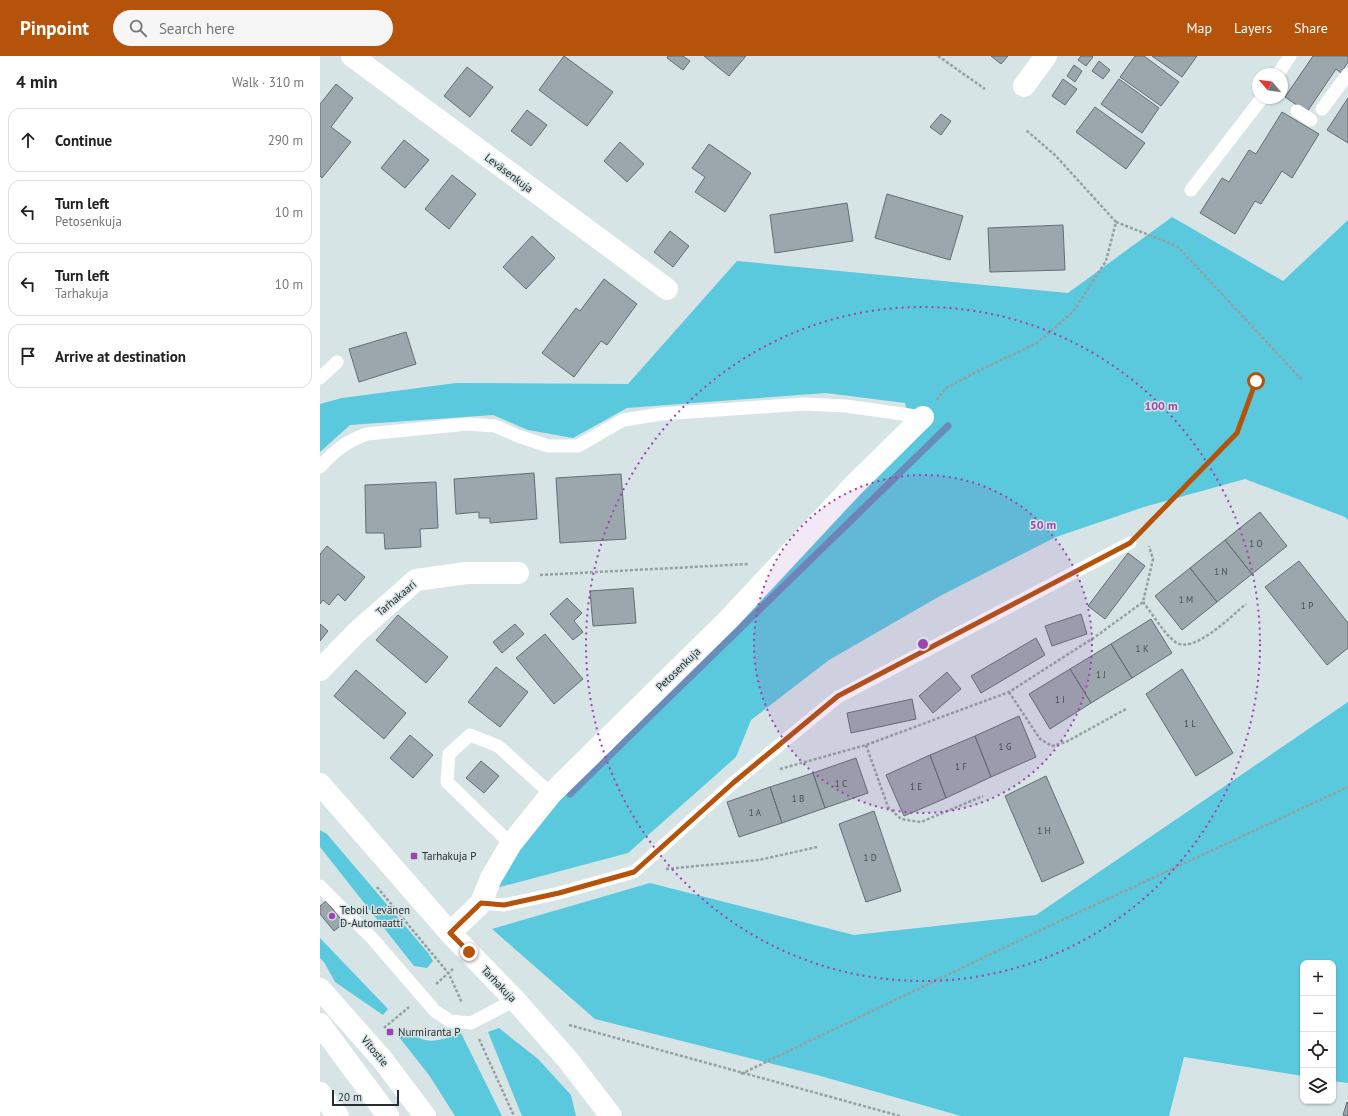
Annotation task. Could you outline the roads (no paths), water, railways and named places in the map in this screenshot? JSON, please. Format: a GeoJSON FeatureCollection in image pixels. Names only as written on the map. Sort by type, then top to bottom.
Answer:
{"type":"FeatureCollection","features":[{"type":"Feature","properties":{"kind":"street","name":"Leväsenkuja"},"geometry":{"type":"LineString","coordinates":[[352,56],[667,289]]}},
{"type":"Feature","properties":{"kind":"street"},"geometry":{"type":"LineString","coordinates":[[1024,86],[1046,56]]}},
{"type":"Feature","properties":{"kind":"street","name":"Petosenkuja"},"geometry":{"type":"LineString","coordinates":[[450,933],[481,903],[491,878],[511,844],[551,794],[728,620],[854,485],[923,418]]}},
{"type":"Feature","properties":{"kind":"street","name":"Tarhakaari"},"geometry":{"type":"LineString","coordinates":[[320,670],[357,632],[416,580],[466,573],[518,573]]}},
{"type":"Feature","properties":{"kind":"street","name":"Tarhakuja"},"geometry":{"type":"LineString","coordinates":[[322,791],[450,933],[515,1000],[568,1060],[611,1116]]}},
{"type":"Feature","properties":{"kind":"street","name":"Vitostie"},"geometry":{"type":"LineString","coordinates":[[320,989],[367,1042],[425,1116]]}},
{"type":"Feature","properties":{"kind":"street"},"geometry":{"type":"LineString","coordinates":[[320,1024],[388,1116]]}},
{"type":"Feature","properties":{"kind":"street"},"geometry":{"type":"LineString","coordinates":[[320,1093],[338,1116]]}},
{"type":"Feature","properties":{"kind":"lane"},"geometry":{"type":"LineString","coordinates":[[1282,68],[1290,56]]}},
{"type":"Feature","properties":{"kind":"lane"},"geometry":{"type":"LineString","coordinates":[[1322,109],[1348,74]]}},
{"type":"Feature","properties":{"kind":"lane"},"geometry":{"type":"LineString","coordinates":[[1191,190],[1257,104]]}},
{"type":"Feature","properties":{"kind":"lane"},"geometry":{"type":"LineString","coordinates":[[1297,111],[1311,120]]}},
{"type":"Feature","properties":{"kind":"lane"},"geometry":{"type":"LineString","coordinates":[[320,378],[337,362]]}},
{"type":"Feature","properties":{"kind":"lane"},"geometry":{"type":"LineString","coordinates":[[320,467],[333,452],[352,439],[367,434],[468,424],[495,426],[518,436],[548,446],[578,446],[623,420],[662,414],[804,404],[846,406],[923,418]]}},
{"type":"Feature","properties":{"kind":"lane"},"geometry":{"type":"LineString","coordinates":[[481,903],[504,905],[538,898],[634,872],[733,783],[838,696],[1130,543]]}},
{"type":"Feature","properties":{"kind":"lane"},"geometry":{"type":"LineString","coordinates":[[511,844],[447,782],[449,754],[470,734],[498,746],[551,794]]}},
{"type":"Feature","properties":{"kind":"lane"},"geometry":{"type":"LineString","coordinates":[[320,886],[370,937],[435,1011],[450,1021],[471,1023],[515,1000]]}},
{"type":"Feature","properties":{"kind":"waterway"},"geometry":{"type":"LineString","coordinates":[[570,794],[948,426]]}},
{"type":"Feature","properties":{"kind":"place","name":"Tarhakuja P"},"geometry":{"type":"Point","coordinates":[414,856]}},
{"type":"Feature","properties":{"kind":"place","name":"Teboil Levänen D-Automaatti"},"geometry":{"type":"Point","coordinates":[332,916]}},
{"type":"Feature","properties":{"kind":"place","name":"Nurmiranta P"},"geometry":{"type":"Point","coordinates":[390,1032]}}]}
